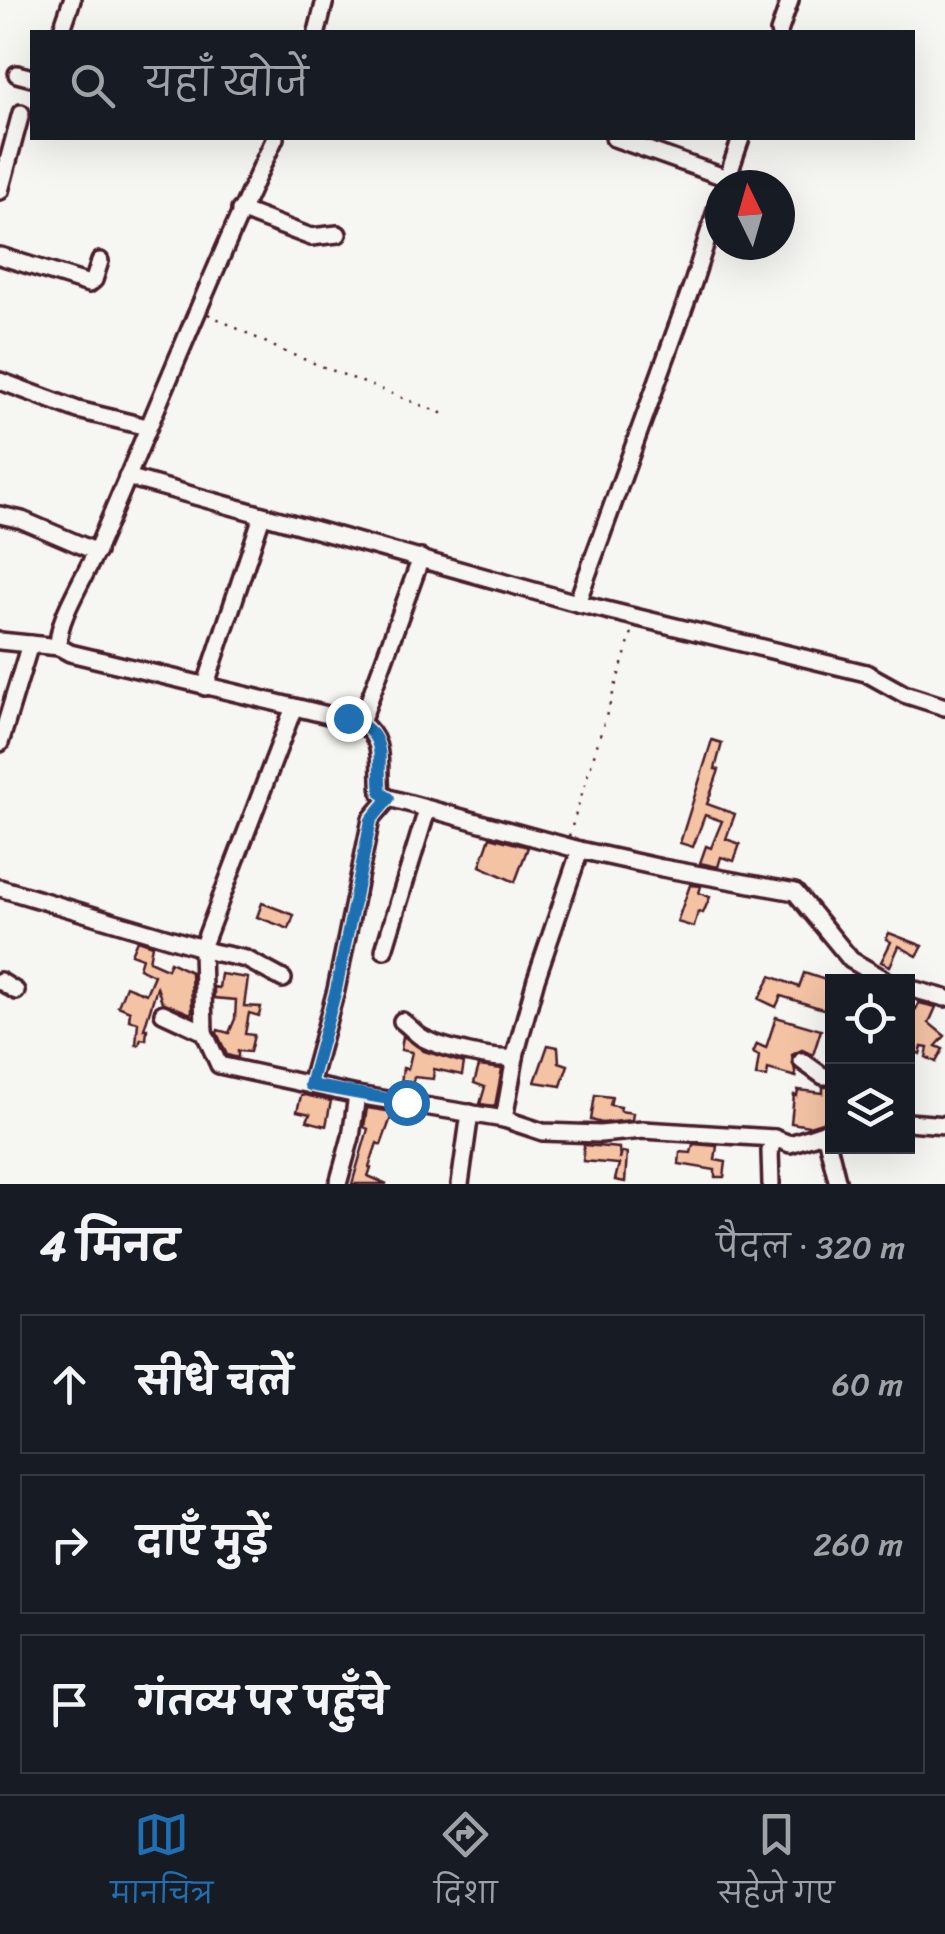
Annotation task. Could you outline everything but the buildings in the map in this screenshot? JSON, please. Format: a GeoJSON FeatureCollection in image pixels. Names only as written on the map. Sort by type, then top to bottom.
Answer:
{"type":"FeatureCollection","features":[{"type":"Feature","properties":{"kind":"street"},"geometry":{"type":"LineString","coordinates":[[62,30],[72,0]]}},
{"type":"Feature","properties":{"kind":"street"},"geometry":{"type":"LineString","coordinates":[[318,30],[325,0]]}},
{"type":"Feature","properties":{"kind":"street"},"geometry":{"type":"LineString","coordinates":[[780,30],[790,0]]}},
{"type":"Feature","properties":{"kind":"street"},"geometry":{"type":"LineString","coordinates":[[0,191],[6,176],[6,142],[21,113]]}},
{"type":"Feature","properties":{"kind":"street"},"geometry":{"type":"LineString","coordinates":[[59,647],[59,632],[240,210],[274,140]]}},
{"type":"Feature","properties":{"kind":"street"},"geometry":{"type":"LineString","coordinates":[[619,140],[705,173]]}},
{"type":"Feature","properties":{"kind":"street"},"geometry":{"type":"LineString","coordinates":[[730,170],[741,140]]}},
{"type":"Feature","properties":{"kind":"street"},"geometry":{"type":"LineString","coordinates":[[240,210],[311,237],[338,234]]}},
{"type":"Feature","properties":{"kind":"street"},"geometry":{"type":"LineString","coordinates":[[577,603],[705,245]]}},
{"type":"Feature","properties":{"kind":"street"},"geometry":{"type":"LineString","coordinates":[[0,256],[89,284],[100,261]]}},
{"type":"Feature","properties":{"kind":"street"},"geometry":{"type":"LineString","coordinates":[[0,381],[78,410],[146,428]]}},
{"type":"Feature","properties":{"kind":"street"},"geometry":{"type":"LineString","coordinates":[[128,477],[577,603],[866,674],[904,694],[945,707]]}},
{"type":"Feature","properties":{"kind":"street"},"geometry":{"type":"LineString","coordinates":[[0,515],[22,520],[96,552]]}},
{"type":"Feature","properties":{"kind":"street"},"geometry":{"type":"LineString","coordinates":[[205,687],[262,516]]}},
{"type":"Feature","properties":{"kind":"street"},"geometry":{"type":"LineString","coordinates":[[361,723],[422,558]]}},
{"type":"Feature","properties":{"kind":"street"},"geometry":{"type":"LineString","coordinates":[[0,641],[59,647],[205,687],[361,723],[379,745],[381,793],[389,798],[662,868],[795,892],[851,960],[876,974]]}},
{"type":"Feature","properties":{"kind":"street"},"geometry":{"type":"LineString","coordinates":[[0,743],[30,644]]}},
{"type":"Feature","properties":{"kind":"street"},"geometry":{"type":"LineString","coordinates":[[294,707],[203,949],[204,1032],[219,1065],[504,1119],[543,1132],[600,1134],[643,1130],[774,1138],[790,1144],[825,1132]]}},
{"type":"Feature","properties":{"kind":"street"},"geometry":{"type":"LineString","coordinates":[[310,1085],[336,990],[371,820],[389,798]]}},
{"type":"Feature","properties":{"kind":"street"},"geometry":{"type":"LineString","coordinates":[[384,950],[426,810]]}},
{"type":"Feature","properties":{"kind":"street"},"geometry":{"type":"LineString","coordinates":[[504,1119],[515,1057],[574,847]]}},
{"type":"Feature","properties":{"kind":"street"},"geometry":{"type":"LineString","coordinates":[[0,888],[246,960],[283,979]]}},
{"type":"Feature","properties":{"kind":"street"},"geometry":{"type":"LineString","coordinates":[[0,981],[16,992]]}},
{"type":"Feature","properties":{"kind":"street"},"geometry":{"type":"LineString","coordinates":[[915,990],[945,998]]}},
{"type":"Feature","properties":{"kind":"street"},"geometry":{"type":"LineString","coordinates":[[163,1013],[204,1032]]}},
{"type":"Feature","properties":{"kind":"street"},"geometry":{"type":"LineString","coordinates":[[402,1021],[420,1036],[436,1042],[503,1060],[515,1057]]}},
{"type":"Feature","properties":{"kind":"street"},"geometry":{"type":"LineString","coordinates":[[802,1061],[825,1076]]}},
{"type":"Feature","properties":{"kind":"street"},"geometry":{"type":"LineString","coordinates":[[338,1184],[351,1137],[357,1094]]}},
{"type":"Feature","properties":{"kind":"street"},"geometry":{"type":"LineString","coordinates":[[460,1184],[470,1113]]}},
{"type":"Feature","properties":{"kind":"street"},"geometry":{"type":"LineString","coordinates":[[915,1123],[945,1125]]}},
{"type":"Feature","properties":{"kind":"street"},"geometry":{"type":"LineString","coordinates":[[771,1184],[770,1151],[774,1138]]}},
{"type":"Feature","properties":{"kind":"street"},"geometry":{"type":"LineString","coordinates":[[833,1154],[838,1184]]}},
{"type":"Feature","properties":{"kind":"path"},"geometry":{"type":"LineString","coordinates":[[198,309],[271,345],[446,415]]}},
{"type":"Feature","properties":{"kind":"path"},"geometry":{"type":"LineString","coordinates":[[574,847],[637,618]]}},
{"type":"Feature","properties":{"kind":"route"},"geometry":{"type":"LineString","coordinates":[[348,718],[361,723],[375,736],[379,745],[381,793],[389,798],[371,820],[336,990],[310,1085],[406,1102]]}}]}
